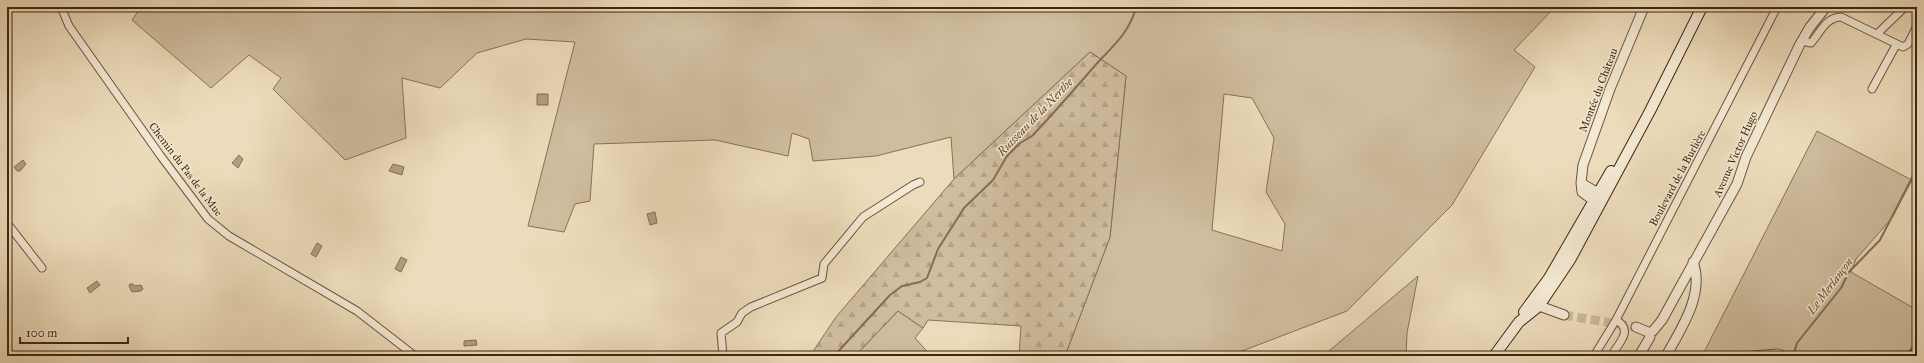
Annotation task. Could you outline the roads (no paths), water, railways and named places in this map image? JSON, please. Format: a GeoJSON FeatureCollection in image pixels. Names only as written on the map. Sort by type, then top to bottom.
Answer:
{"type":"FeatureCollection","features":[{"type":"Feature","properties":{"kind":"main road"},"geometry":{"type":"LineString","coordinates":[[1494,356],[1519,322],[1536,304],[1549,278],[1598,197],[1670,69],[1702,7]]}},
{"type":"Feature","properties":{"kind":"main road"},"geometry":{"type":"LineString","coordinates":[[1489,356],[1536,304],[1570,260],[1594,214],[1598,197]]}},
{"type":"Feature","properties":{"kind":"main road"},"geometry":{"type":"LineString","coordinates":[[1913,356],[1917,351]]}},
{"type":"Feature","properties":{"kind":"street","name":"Chemin du Pas de la Mue"},"geometry":{"type":"LineString","coordinates":[[61,7],[69,26],[160,155],[208,219],[229,236],[357,312],[415,356]]}},
{"type":"Feature","properties":{"kind":"street","name":"Montée du Château"},"geometry":{"type":"LineString","coordinates":[[1598,197],[1581,183],[1583,165],[1610,89],[1644,7]]}},
{"type":"Feature","properties":{"kind":"street","name":"Boulevard de la Burlière"},"geometry":{"type":"LineString","coordinates":[[1594,356],[1616,320],[1777,7]]}},
{"type":"Feature","properties":{"kind":"street","name":"Avenue Victor Hugo"},"geometry":{"type":"LineString","coordinates":[[1639,356],[1650,333],[1662,320],[1737,184],[1746,157],[1802,41],[1810,27],[1826,7]]}},
{"type":"Feature","properties":{"kind":"street"},"geometry":{"type":"LineString","coordinates":[[1877,34],[1905,7]]}},
{"type":"Feature","properties":{"kind":"street"},"geometry":{"type":"LineString","coordinates":[[1802,41],[1811,42],[1827,22],[1839,17],[1877,34],[1900,47],[1906,46],[1917,26]]}},
{"type":"Feature","properties":{"kind":"street"},"geometry":{"type":"LineString","coordinates":[[1872,89],[1896,45]]}},
{"type":"Feature","properties":{"kind":"street"},"geometry":{"type":"LineString","coordinates":[[723,356],[721,333],[737,322],[742,314],[751,307],[765,303],[791,290],[818,281],[824,274],[824,264],[863,216],[920,182]]}},
{"type":"Feature","properties":{"kind":"street"},"geometry":{"type":"LineString","coordinates":[[7,223],[42,268]]}},
{"type":"Feature","properties":{"kind":"street"},"geometry":{"type":"LineString","coordinates":[[1666,356],[1694,300],[1696,281],[1693,262]]}},
{"type":"Feature","properties":{"kind":"street"},"geometry":{"type":"LineString","coordinates":[[1536,304],[1564,315]]}},
{"type":"Feature","properties":{"kind":"street"},"geometry":{"type":"LineString","coordinates":[[1611,356],[1625,330],[1623,324],[1616,320]]}},
{"type":"Feature","properties":{"kind":"street"},"geometry":{"type":"LineString","coordinates":[[1636,327],[1650,333]]}},
{"type":"Feature","properties":{"kind":"street"},"geometry":{"type":"LineString","coordinates":[[7,352],[14,356]]}},
{"type":"Feature","properties":{"kind":"street"},"geometry":{"type":"LineString","coordinates":[[1753,356],[1778,354],[1783,356]]}},
{"type":"Feature","properties":{"kind":"waterway","name":"Ruisseau de la Nerthe"},"geometry":{"type":"LineString","coordinates":[[834,356],[890,295],[902,286],[920,282],[927,278],[938,249],[964,208],[993,180],[1007,156],[1020,143],[1032,136],[1118,41],[1129,26],[1136,7]]}},
{"type":"Feature","properties":{"kind":"waterway","name":"Le Merlançon"},"geometry":{"type":"LineString","coordinates":[[1794,353],[1797,343],[1841,288],[1849,272],[1880,240],[1917,168]]}},
{"type":"Feature","properties":{"kind":"tunnel"},"geometry":{"type":"LineString","coordinates":[[1564,315],[1636,327]]}}]}
